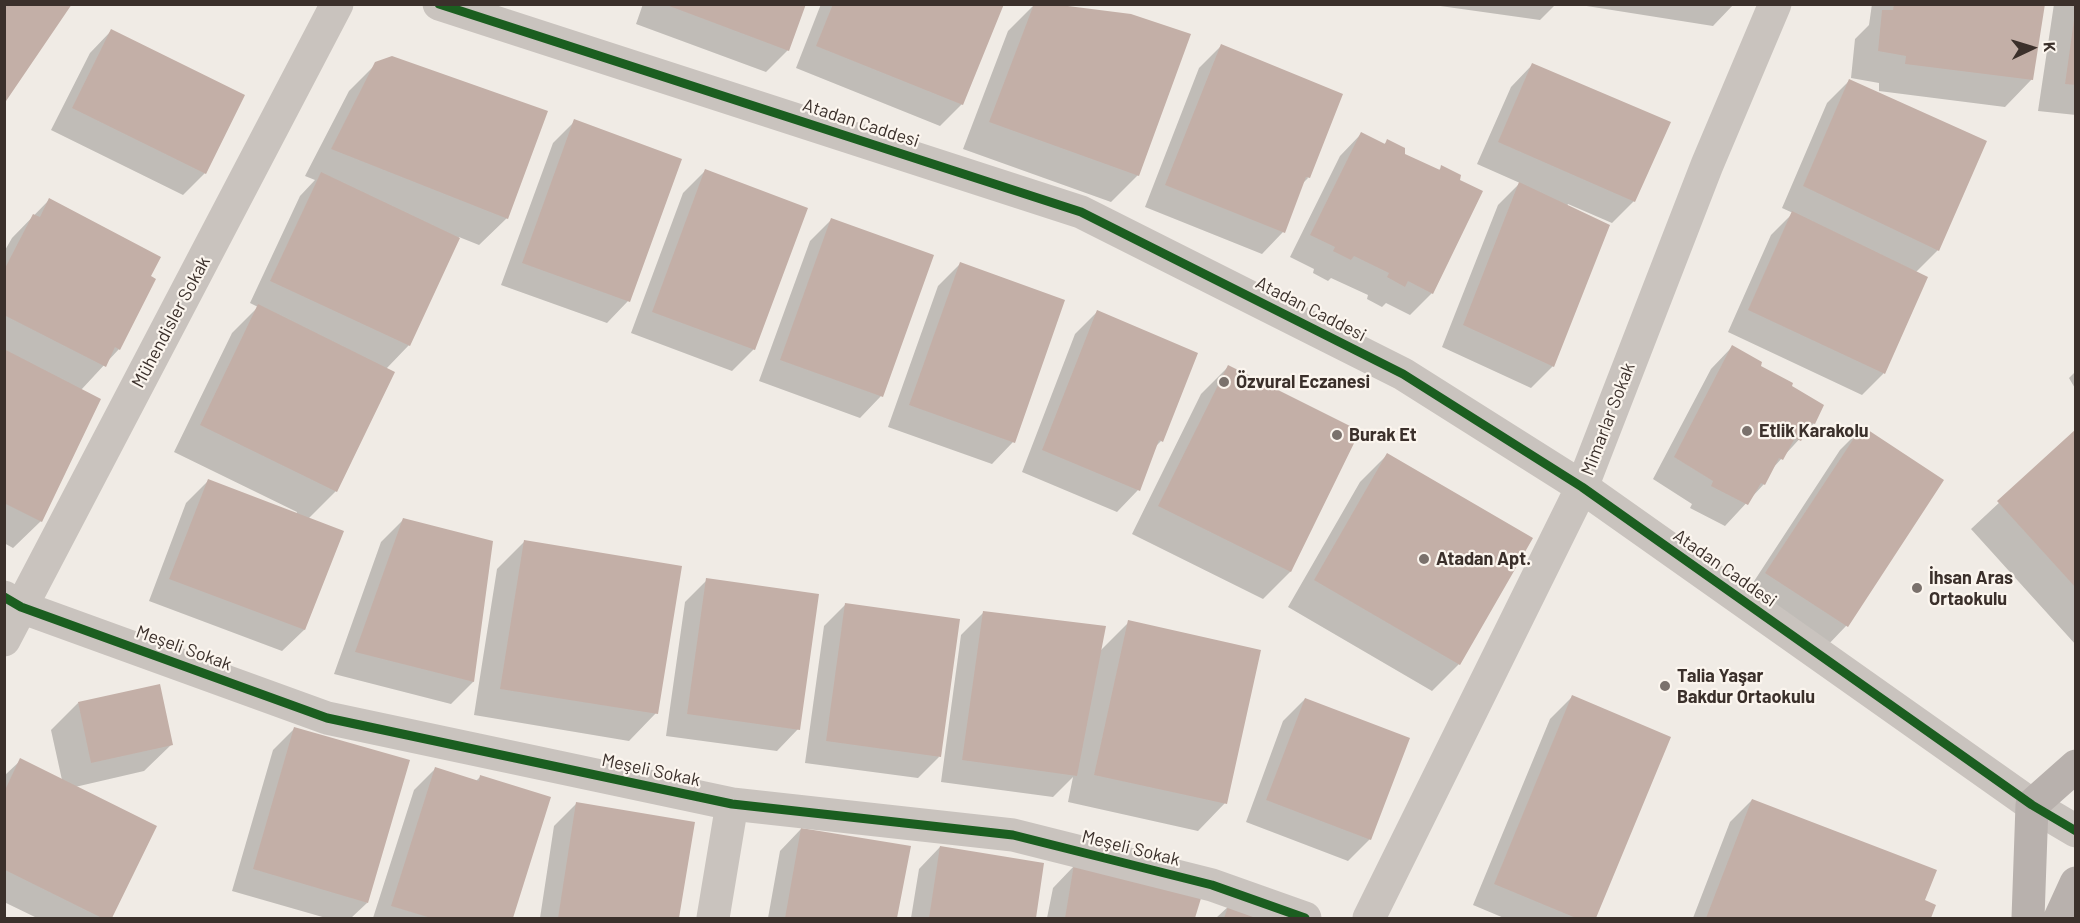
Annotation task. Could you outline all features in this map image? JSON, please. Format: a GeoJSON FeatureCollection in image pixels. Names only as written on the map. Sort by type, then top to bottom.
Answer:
{"type":"FeatureCollection","features":[{"type":"Feature","properties":{"kind":"main road"},"geometry":{"type":"LineString","coordinates":[[2028,918],[2032,805],[2076,766]]}},
{"type":"Feature","properties":{"kind":"main road"},"geometry":{"type":"LineString","coordinates":[[2060,918],[2076,883]]}},
{"type":"Feature","properties":{"kind":"street","name":"Mühendisler Sokak"},"geometry":{"type":"LineString","coordinates":[[4,640],[13,602],[337,4]]}},
{"type":"Feature","properties":{"kind":"street","name":"Atadan Caddesi"},"geometry":{"type":"LineString","coordinates":[[439,4],[1081,212],[1403,374],[1582,487],[2032,805],[2076,831]]}},
{"type":"Feature","properties":{"kind":"street","name":"Mimarlar Sokak"},"geometry":{"type":"LineString","coordinates":[[1369,918],[1582,487],[1707,165],[1774,4]]}},
{"type":"Feature","properties":{"kind":"street","name":"Meşeli Sokak"},"geometry":{"type":"LineString","coordinates":[[13,602],[327,718],[732,804],[1012,835],[1212,885],[1305,918]]}},
{"type":"Feature","properties":{"kind":"street"},"geometry":{"type":"LineString","coordinates":[[713,918],[732,804]]}},
{"type":"Feature","properties":{"kind":"building"},"geometry":{"type":"Polygon","coordinates":[[[4,4],[72,4],[4,104],[4,4]]]}},
{"type":"Feature","properties":{"kind":"building"},"geometry":{"type":"Polygon","coordinates":[[[664,4],[806,4],[789,51],[664,4]]]}},
{"type":"Feature","properties":{"kind":"building"},"geometry":{"type":"Polygon","coordinates":[[[833,4],[1004,4],[963,105],[816,46],[833,4]]]}},
{"type":"Feature","properties":{"kind":"building"},"geometry":{"type":"Polygon","coordinates":[[[1034,4],[1052,4],[1131,14],[1191,34],[1139,176],[989,122],[1034,4]]]}},
{"type":"Feature","properties":{"kind":"building"},"geometry":{"type":"Polygon","coordinates":[[[1894,4],[2045,4],[2033,80],[1905,64],[1906,56],[1878,51],[1882,10],[1893,10],[1894,4]]]}},
{"type":"Feature","properties":{"kind":"building"},"geometry":{"type":"Polygon","coordinates":[[[2074,20],[2076,20],[2076,85],[2065,84],[2074,20]]]}},
{"type":"Feature","properties":{"kind":"building"},"geometry":{"type":"Polygon","coordinates":[[[111,29],[245,95],[206,174],[72,108],[111,29]]]}},
{"type":"Feature","properties":{"kind":"building"},"geometry":{"type":"Polygon","coordinates":[[[1221,44],[1343,94],[1310,178],[1306,177],[1285,233],[1165,185],[1221,44]]]}},
{"type":"Feature","properties":{"kind":"building"},"geometry":{"type":"Polygon","coordinates":[[[392,56],[548,111],[508,219],[331,149],[375,62],[392,56]]]}},
{"type":"Feature","properties":{"kind":"building"},"geometry":{"type":"Polygon","coordinates":[[[1532,63],[1671,122],[1635,202],[1498,142],[1532,63]]]}},
{"type":"Feature","properties":{"kind":"building"},"geometry":{"type":"Polygon","coordinates":[[[1849,79],[1987,141],[1939,251],[1803,186],[1849,79]]]}},
{"type":"Feature","properties":{"kind":"building"},"geometry":{"type":"Polygon","coordinates":[[[574,119],[682,159],[630,302],[522,263],[574,119]]]}},
{"type":"Feature","properties":{"kind":"building"},"geometry":{"type":"Polygon","coordinates":[[[1361,132],[1385,144],[1387,139],[1405,148],[1405,154],[1440,170],[1441,165],[1461,175],[1460,180],[1483,191],[1433,294],[1408,281],[1405,287],[1387,277],[1389,273],[1354,256],[1351,260],[1333,251],[1335,247],[1310,235],[1361,132]]]}},
{"type":"Feature","properties":{"kind":"building"},"geometry":{"type":"Polygon","coordinates":[[[705,169],[808,208],[755,350],[652,312],[705,169]]]}},
{"type":"Feature","properties":{"kind":"building"},"geometry":{"type":"Polygon","coordinates":[[[321,172],[460,238],[410,346],[270,281],[321,172]]]}},
{"type":"Feature","properties":{"kind":"building"},"geometry":{"type":"Polygon","coordinates":[[[1519,182],[1610,225],[1554,367],[1463,325],[1519,182]]]}},
{"type":"Feature","properties":{"kind":"building"},"geometry":{"type":"Polygon","coordinates":[[[49,198],[161,257],[151,276],[156,279],[120,350],[115,347],[106,367],[4,315],[4,270],[33,214],[40,217],[49,198]]]}},
{"type":"Feature","properties":{"kind":"building"},"geometry":{"type":"Polygon","coordinates":[[[1792,211],[1928,277],[1885,374],[1748,310],[1792,211]]]}},
{"type":"Feature","properties":{"kind":"building"},"geometry":{"type":"Polygon","coordinates":[[[831,218],[934,255],[883,397],[780,360],[831,218]]]}},
{"type":"Feature","properties":{"kind":"building"},"geometry":{"type":"Polygon","coordinates":[[[960,262],[1065,300],[1015,443],[909,405],[960,262]]]}},
{"type":"Feature","properties":{"kind":"building"},"geometry":{"type":"Polygon","coordinates":[[[258,304],[395,372],[337,492],[200,425],[258,304]]]}},
{"type":"Feature","properties":{"kind":"building"},"geometry":{"type":"Polygon","coordinates":[[[1097,310],[1198,353],[1163,442],[1159,440],[1140,491],[1042,450],[1097,310]]]}},
{"type":"Feature","properties":{"kind":"building","name":"Etlik Karakolu"},"geometry":{"type":"Polygon","coordinates":[[[1732,345],[1762,362],[1761,366],[1793,383],[1792,386],[1824,405],[1815,424],[1812,423],[1801,441],[1795,438],[1783,460],[1779,458],[1765,485],[1761,483],[1748,505],[1711,486],[1713,481],[1674,457],[1732,345]]]}},
{"type":"Feature","properties":{"kind":"building"},"geometry":{"type":"Polygon","coordinates":[[[4,349],[101,399],[42,522],[4,503],[4,349]]]}},
{"type":"Feature","properties":{"kind":"building"},"geometry":{"type":"Polygon","coordinates":[[[1228,365],[1360,431],[1291,572],[1158,506],[1228,365]]]}},
{"type":"Feature","properties":{"kind":"building"},"geometry":{"type":"Polygon","coordinates":[[[1862,426],[1944,480],[1848,627],[1765,573],[1862,426]]]}},
{"type":"Feature","properties":{"kind":"building"},"geometry":{"type":"Polygon","coordinates":[[[2076,429],[2076,588],[1997,501],[2076,429]]]}},
{"type":"Feature","properties":{"kind":"building","name":"Atadan Apt."},"geometry":{"type":"Polygon","coordinates":[[[1387,453],[1533,538],[1460,665],[1314,580],[1387,453]]]}},
{"type":"Feature","properties":{"kind":"building"},"geometry":{"type":"Polygon","coordinates":[[[208,479],[344,531],[305,630],[169,579],[208,479]]]}},
{"type":"Feature","properties":{"kind":"building"},"geometry":{"type":"Polygon","coordinates":[[[403,518],[493,541],[474,682],[355,652],[403,518]]]}},
{"type":"Feature","properties":{"kind":"building"},"geometry":{"type":"Polygon","coordinates":[[[524,540],[682,566],[658,714],[500,689],[524,540]]]}},
{"type":"Feature","properties":{"kind":"building"},"geometry":{"type":"Polygon","coordinates":[[[706,578],[819,594],[800,730],[687,714],[706,578]]]}},
{"type":"Feature","properties":{"kind":"building"},"geometry":{"type":"Polygon","coordinates":[[[845,603],[960,619],[941,757],[826,741],[845,603]]]}},
{"type":"Feature","properties":{"kind":"building"},"geometry":{"type":"Polygon","coordinates":[[[983,611],[1106,626],[1077,776],[962,760],[983,611]]]}},
{"type":"Feature","properties":{"kind":"building"},"geometry":{"type":"Polygon","coordinates":[[[1128,620],[1261,650],[1227,804],[1094,775],[1128,620]]]}},
{"type":"Feature","properties":{"kind":"building"},"geometry":{"type":"Polygon","coordinates":[[[160,684],[173,745],[91,763],[78,702],[160,684]]]}},
{"type":"Feature","properties":{"kind":"building"},"geometry":{"type":"Polygon","coordinates":[[[1572,695],[1671,737],[1596,918],[1576,918],[1494,884],[1572,695]]]}},
{"type":"Feature","properties":{"kind":"building"},"geometry":{"type":"Polygon","coordinates":[[[1305,698],[1410,738],[1371,840],[1266,800],[1305,698]]]}},
{"type":"Feature","properties":{"kind":"building"},"geometry":{"type":"Polygon","coordinates":[[[294,727],[410,760],[368,903],[253,869],[294,727]]]}},
{"type":"Feature","properties":{"kind":"building"},"geometry":{"type":"Polygon","coordinates":[[[20,758],[157,826],[112,918],[102,918],[5,870],[5,790],[20,758]]]}},
{"type":"Feature","properties":{"kind":"building"},"geometry":{"type":"Polygon","coordinates":[[[435,767],[479,781],[480,775],[551,797],[513,918],[431,918],[391,906],[435,767]]]}},
{"type":"Feature","properties":{"kind":"building"},"geometry":{"type":"Polygon","coordinates":[[[1752,799],[1937,870],[1925,900],[1936,905],[1931,918],[1706,918],[1752,799]]]}},
{"type":"Feature","properties":{"kind":"building"},"geometry":{"type":"Polygon","coordinates":[[[576,802],[695,822],[679,918],[558,918],[576,802]]]}},
{"type":"Feature","properties":{"kind":"building"},"geometry":{"type":"Polygon","coordinates":[[[801,828],[911,846],[897,918],[785,918],[801,828]]]}},
{"type":"Feature","properties":{"kind":"building"},"geometry":{"type":"Polygon","coordinates":[[[940,846],[1044,863],[1036,918],[929,918],[940,846]]]}},
{"type":"Feature","properties":{"kind":"building"},"geometry":{"type":"Polygon","coordinates":[[[1074,864],[1202,895],[1195,918],[1065,918],[1074,864]]]}},
{"type":"Feature","properties":{"kind":"building"},"geometry":{"type":"Polygon","coordinates":[[[1229,904],[1271,918],[1224,918],[1229,904]]]}},
{"type":"Feature","properties":{"kind":"cycle path"},"geometry":{"type":"LineString","coordinates":[[439,4],[1081,212],[1403,374],[1582,487],[2032,805],[2076,831]]}},
{"type":"Feature","properties":{"kind":"cycle path"},"geometry":{"type":"LineString","coordinates":[[4,597],[21,607],[327,718],[732,804],[1013,835],[1212,885],[1305,918]]}},
{"type":"Feature","properties":{"kind":"place","name":"Özvural Eczanesi"},"geometry":{"type":"Point","coordinates":[1224,382]}},
{"type":"Feature","properties":{"kind":"place","name":"Etlik Karakolu"},"geometry":{"type":"Point","coordinates":[1747,431]}},
{"type":"Feature","properties":{"kind":"place","name":"Burak Et"},"geometry":{"type":"Point","coordinates":[1337,435]}},
{"type":"Feature","properties":{"kind":"place","name":"Atadan Apt."},"geometry":{"type":"Point","coordinates":[1424,559]}},
{"type":"Feature","properties":{"kind":"place","name":"İhsan Aras Ortaokulu"},"geometry":{"type":"Point","coordinates":[1917,588]}},
{"type":"Feature","properties":{"kind":"place","name":"Talia Yaşar Bakdur Ortaokulu"},"geometry":{"type":"Point","coordinates":[1665,686]}}]}
